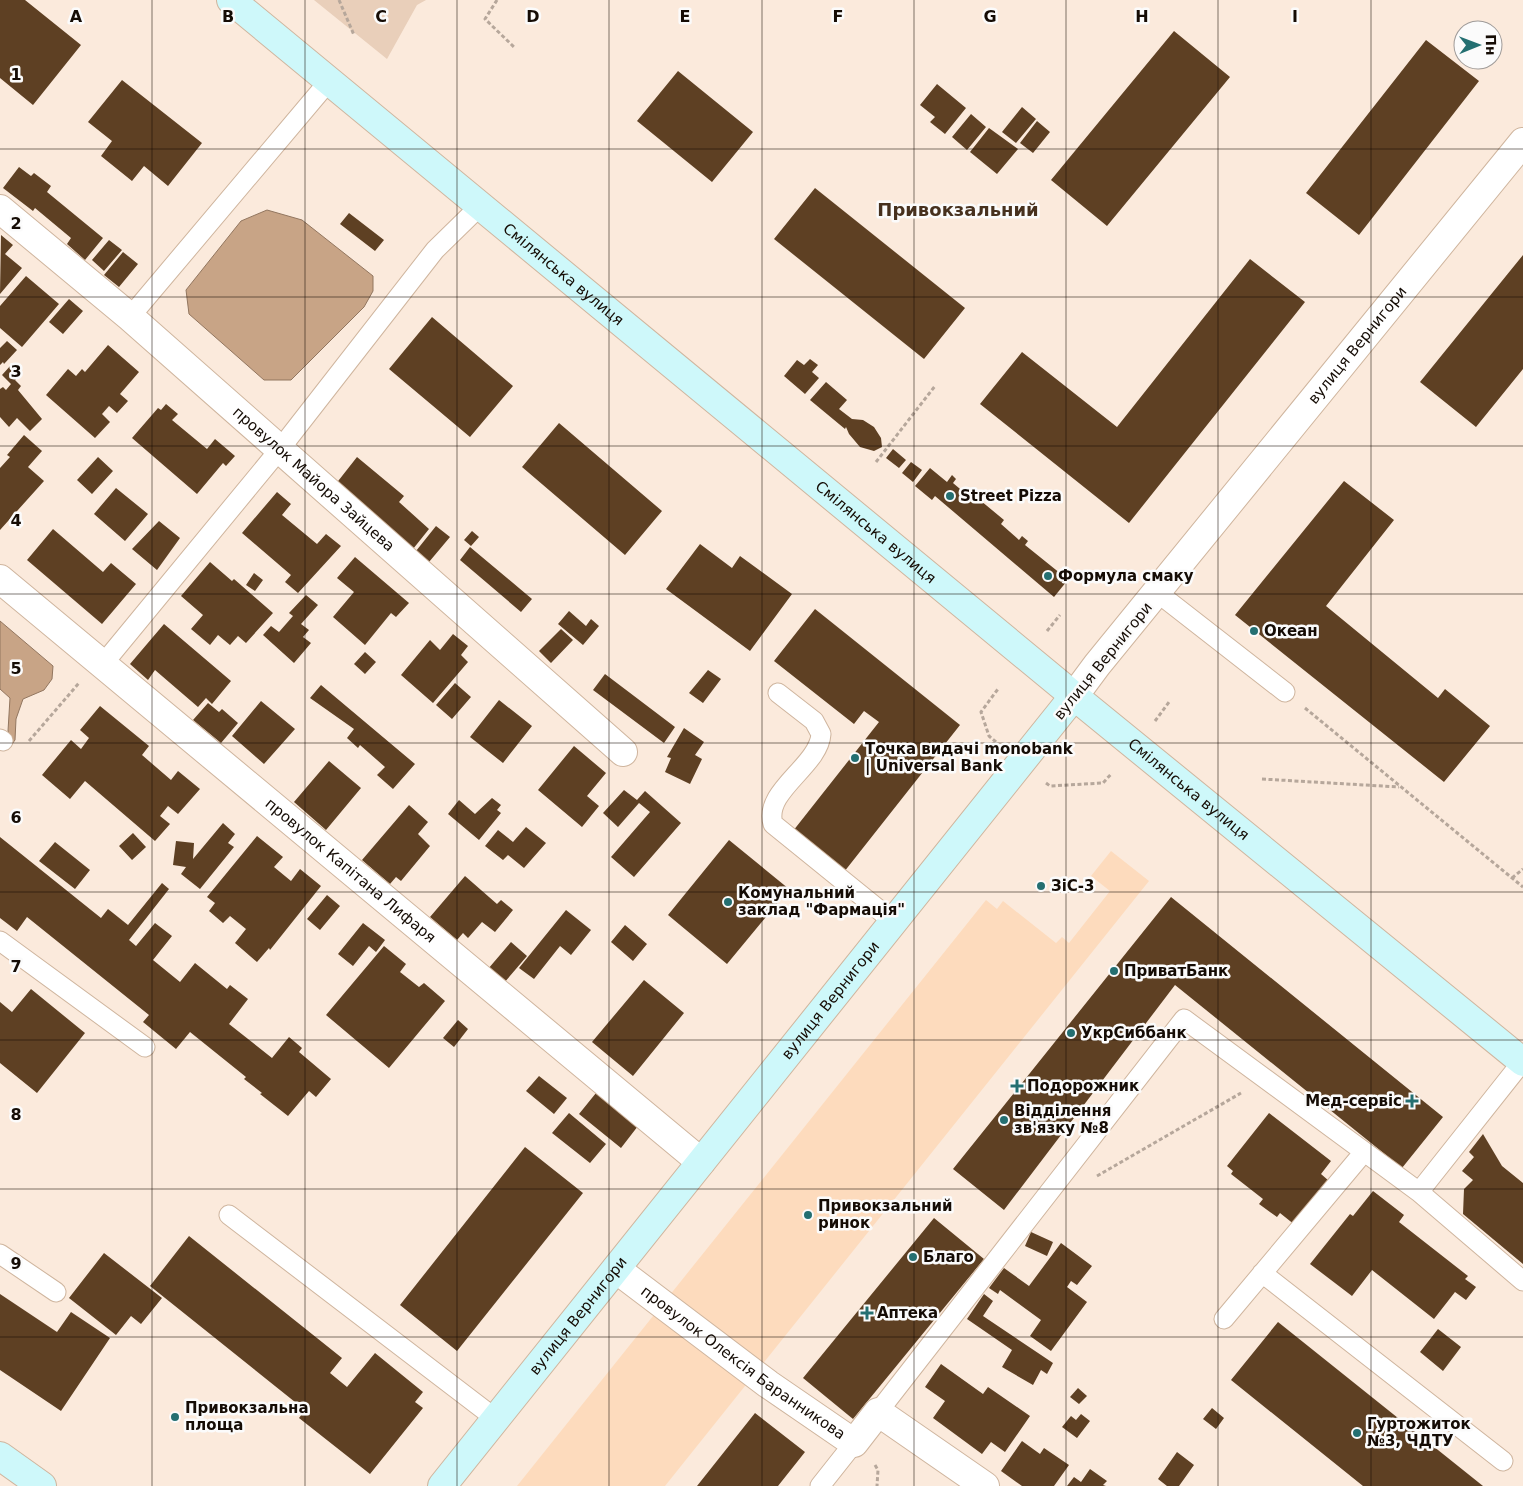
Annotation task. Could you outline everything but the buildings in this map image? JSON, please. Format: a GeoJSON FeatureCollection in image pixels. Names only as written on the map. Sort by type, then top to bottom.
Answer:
{"type":"FeatureCollection","features":[{"type":"Feature","properties":{"kind":"main road","name":"Смілянська вулиця"},"geometry":{"type":"LineString","coordinates":[[231,0],[1074,696],[1523,1062]]}},
{"type":"Feature","properties":{"kind":"main road","name":"вулиця Вернигори"},"geometry":{"type":"LineString","coordinates":[[442,1486],[1074,696]]}},
{"type":"Feature","properties":{"kind":"main road"},"geometry":{"type":"LineString","coordinates":[[0,1456],[42,1486]]}},
{"type":"Feature","properties":{"kind":"street","name":"вулиця Вернигори"},"geometry":{"type":"LineString","coordinates":[[1074,696],[1097,665],[1158,593],[1374,323],[1523,142]]}},
{"type":"Feature","properties":{"kind":"street","name":"провулок Майора Зайцева"},"geometry":{"type":"LineString","coordinates":[[0,209],[130,317],[623,752]]}},
{"type":"Feature","properties":{"kind":"street","name":"провулок Капітана Лифаря"},"geometry":{"type":"LineString","coordinates":[[0,579],[701,1162]]}},
{"type":"Feature","properties":{"kind":"street","name":"провулок Олексія Баранникова"},"geometry":{"type":"LineString","coordinates":[[616,1269],[768,1384],[854,1443],[878,1412]]}},
{"type":"Feature","properties":{"kind":"street"},"geometry":{"type":"LineString","coordinates":[[878,1412],[985,1486]]}},
{"type":"Feature","properties":{"kind":"lane"},"geometry":{"type":"LineString","coordinates":[[130,317],[329,81]]}},
{"type":"Feature","properties":{"kind":"lane"},"geometry":{"type":"LineString","coordinates":[[100,662],[280,449],[435,250],[480,206]]}},
{"type":"Feature","properties":{"kind":"lane"},"geometry":{"type":"LineString","coordinates":[[1158,593],[1285,692]]}},
{"type":"Feature","properties":{"kind":"lane"},"geometry":{"type":"LineString","coordinates":[[778,693],[814,721],[821,734],[817,749],[775,802],[771,816],[773,824],[894,922]]}},
{"type":"Feature","properties":{"kind":"lane"},"geometry":{"type":"LineString","coordinates":[[0,942],[145,1047]]}},
{"type":"Feature","properties":{"kind":"lane"},"geometry":{"type":"LineString","coordinates":[[878,1412],[1184,1019],[1419,1192],[1523,1281]]}},
{"type":"Feature","properties":{"kind":"lane"},"geometry":{"type":"LineString","coordinates":[[1419,1192],[1523,1062]]}},
{"type":"Feature","properties":{"kind":"lane"},"geometry":{"type":"LineString","coordinates":[[1224,1319],[1364,1152]]}},
{"type":"Feature","properties":{"kind":"lane"},"geometry":{"type":"LineString","coordinates":[[229,1215],[496,1419]]}},
{"type":"Feature","properties":{"kind":"lane"},"geometry":{"type":"LineString","coordinates":[[0,1254],[56,1292]]}},
{"type":"Feature","properties":{"kind":"lane"},"geometry":{"type":"LineString","coordinates":[[1262,1273],[1503,1461]]}},
{"type":"Feature","properties":{"kind":"lane"},"geometry":{"type":"LineString","coordinates":[[820,1486],[854,1443]]}},
{"type":"Feature","properties":{"kind":"path"},"geometry":{"type":"LineString","coordinates":[[339,0],[354,35]]}},
{"type":"Feature","properties":{"kind":"path"},"geometry":{"type":"LineString","coordinates":[[497,0],[485,19],[514,47]]}},
{"type":"Feature","properties":{"kind":"path"},"geometry":{"type":"LineString","coordinates":[[876,462],[935,386]]}},
{"type":"Feature","properties":{"kind":"path"},"geometry":{"type":"LineString","coordinates":[[1047,631],[1060,615]]}},
{"type":"Feature","properties":{"kind":"path"},"geometry":{"type":"LineString","coordinates":[[28,742],[100,662]]}},
{"type":"Feature","properties":{"kind":"path"},"geometry":{"type":"LineString","coordinates":[[996,742],[989,736],[981,712],[998,688]]}},
{"type":"Feature","properties":{"kind":"path"},"geometry":{"type":"LineString","coordinates":[[1285,692],[1523,887]]}},
{"type":"Feature","properties":{"kind":"path"},"geometry":{"type":"LineString","coordinates":[[1156,721],[1169,702]]}},
{"type":"Feature","properties":{"kind":"path"},"geometry":{"type":"LineString","coordinates":[[1046,782],[1050,786],[1103,783],[1112,773]]}},
{"type":"Feature","properties":{"kind":"path"},"geometry":{"type":"LineString","coordinates":[[1262,779],[1400,787]]}},
{"type":"Feature","properties":{"kind":"path"},"geometry":{"type":"LineString","coordinates":[[1512,878],[1523,869]]}},
{"type":"Feature","properties":{"kind":"path"},"geometry":{"type":"LineString","coordinates":[[1096,1177],[1265,1079]]}},
{"type":"Feature","properties":{"kind":"shaded area"},"geometry":{"type":"Polygon","coordinates":[[[314,0],[426,0],[417,5],[387,59],[314,0]]]}},
{"type":"Feature","properties":{"kind":"shaded area"},"geometry":{"type":"Polygon","coordinates":[[[267,210],[302,220],[373,276],[373,291],[364,307],[291,380],[264,380],[189,314],[186,290],[241,221],[267,210]]]}},
{"type":"Feature","properties":{"kind":"shaded area"},"geometry":{"type":"Polygon","coordinates":[[[0,621],[53,666],[52,679],[44,690],[23,699],[16,719],[15,740],[12,744],[8,731],[10,698],[0,689],[0,621]]]}},
{"type":"Feature","properties":{"kind":"shaded area","name":"Привокзальний ринок"},"geometry":{"type":"Polygon","coordinates":[[[1111,851],[1149,881],[665,1486],[517,1486],[986,900],[997,909],[1003,901],[1056,943],[1062,937],[1069,943],[1110,891],[1091,876],[1111,851]]]}},
{"type":"Feature","properties":{"kind":"place","name":"Street Pizza"},"geometry":{"type":"Point","coordinates":[950,496]}},
{"type":"Feature","properties":{"kind":"place","name":"Формула смаку"},"geometry":{"type":"Point","coordinates":[1048,576]}},
{"type":"Feature","properties":{"kind":"place","name":"Океан"},"geometry":{"type":"Point","coordinates":[1254,631]}},
{"type":"Feature","properties":{"kind":"place","name":"Точка видачі monobank | Universal Bank"},"geometry":{"type":"Point","coordinates":[855,758]}},
{"type":"Feature","properties":{"kind":"place","name":"ЗіС-3"},"geometry":{"type":"Point","coordinates":[1041,886]}},
{"type":"Feature","properties":{"kind":"place","name":"Комунальний заклад \"Фармація\""},"geometry":{"type":"Point","coordinates":[728,902]}},
{"type":"Feature","properties":{"kind":"place","name":"ПриватБанк"},"geometry":{"type":"Point","coordinates":[1114,971]}},
{"type":"Feature","properties":{"kind":"place","name":"УкрСиббанк"},"geometry":{"type":"Point","coordinates":[1071,1033]}},
{"type":"Feature","properties":{"kind":"place","name":"Подорожник"},"geometry":{"type":"Point","coordinates":[1017,1086]}},
{"type":"Feature","properties":{"kind":"place","name":"Мед-сервіс"},"geometry":{"type":"Point","coordinates":[1412,1101]}},
{"type":"Feature","properties":{"kind":"place","name":"Відділення зв'язку №8"},"geometry":{"type":"Point","coordinates":[1004,1120]}},
{"type":"Feature","properties":{"kind":"place","name":"Привокзальний ринок"},"geometry":{"type":"Point","coordinates":[808,1215]}},
{"type":"Feature","properties":{"kind":"place","name":"Благо"},"geometry":{"type":"Point","coordinates":[913,1257]}},
{"type":"Feature","properties":{"kind":"place","name":"Аптека"},"geometry":{"type":"Point","coordinates":[867,1313]}},
{"type":"Feature","properties":{"kind":"place","name":"Привокзальна площа"},"geometry":{"type":"Point","coordinates":[175,1417]}},
{"type":"Feature","properties":{"kind":"place","name":"Гуртожиток №3, ЧДТУ"},"geometry":{"type":"Point","coordinates":[1357,1433]}},
{"type":"Feature","properties":{"kind":"district","name":"Привокзальний"},"geometry":{"type":"Point","coordinates":[958,210]}}]}
